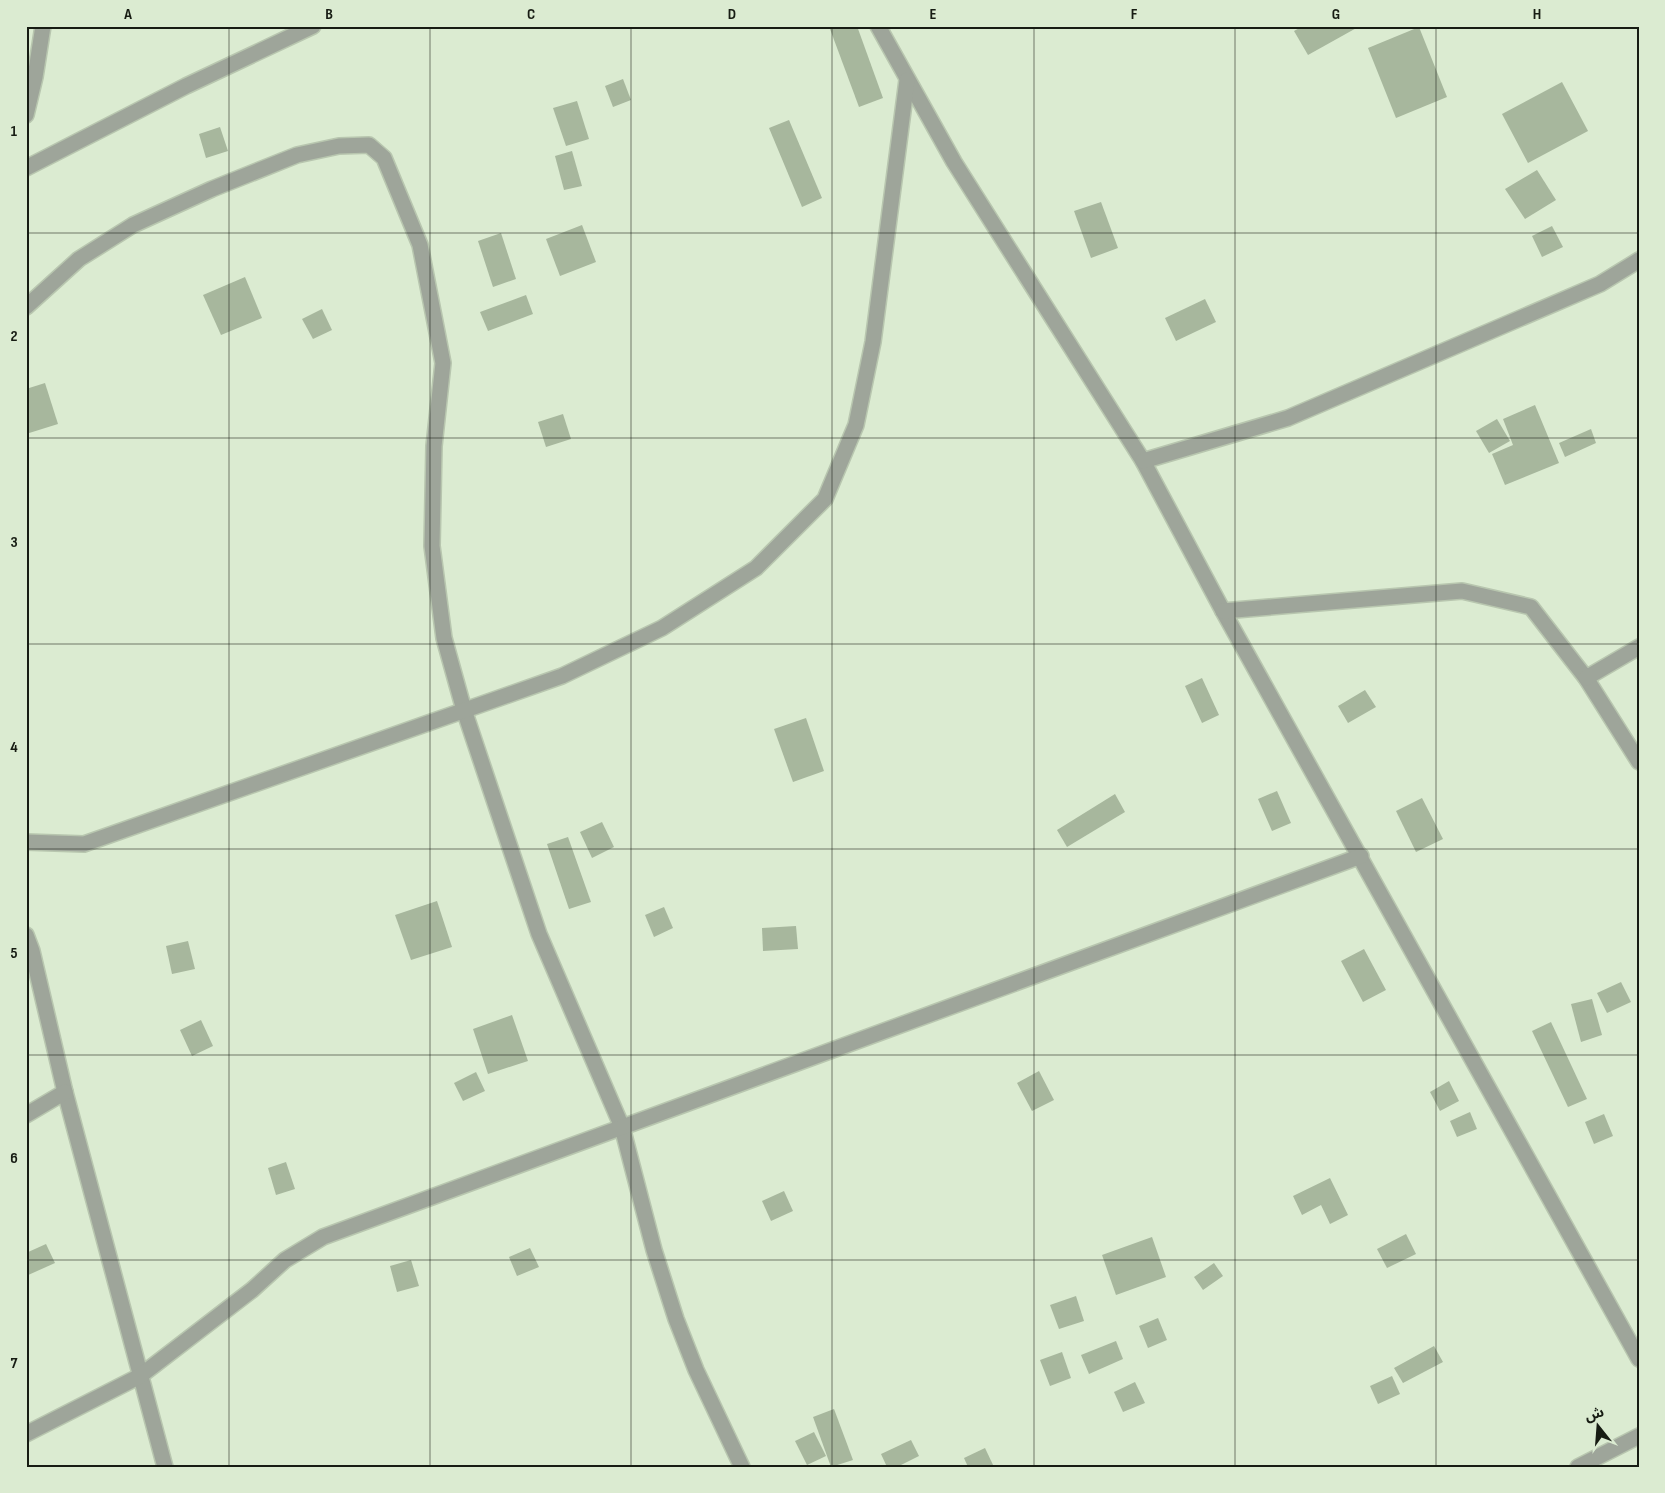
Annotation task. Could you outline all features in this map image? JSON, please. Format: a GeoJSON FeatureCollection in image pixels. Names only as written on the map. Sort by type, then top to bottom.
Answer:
{"type":"FeatureCollection","features":[{"type":"Feature","properties":{"kind":"street"},"geometry":{"type":"LineString","coordinates":[[26,115],[35,77],[43,26]]}},
{"type":"Feature","properties":{"kind":"street"},"geometry":{"type":"LineString","coordinates":[[26,168],[186,86],[313,26]]}},
{"type":"Feature","properties":{"kind":"street"},"geometry":{"type":"LineString","coordinates":[[878,26],[954,162],[1143,461],[1224,611],[1639,1359]]}},
{"type":"Feature","properties":{"kind":"street"},"geometry":{"type":"LineString","coordinates":[[26,842],[84,844],[562,676],[662,628],[756,568],[825,499],[856,425],[873,342],[907,80]]}},
{"type":"Feature","properties":{"kind":"street"},"geometry":{"type":"LineString","coordinates":[[26,307],[79,259],[133,225],[212,188],[297,155],[339,146],[369,145],[384,158],[420,245],[443,363],[434,446],[432,546],[444,638],[464,710],[539,934],[622,1127],[654,1250],[676,1319],[696,1370],[742,1467]]}},
{"type":"Feature","properties":{"kind":"street"},"geometry":{"type":"LineString","coordinates":[[1143,461],[1288,418],[1600,284],[1639,260]]}},
{"type":"Feature","properties":{"kind":"street"},"geometry":{"type":"LineString","coordinates":[[1224,611],[1462,591],[1531,607],[1586,678],[1639,762]]}},
{"type":"Feature","properties":{"kind":"street"},"geometry":{"type":"LineString","coordinates":[[1586,678],[1639,646]]}},
{"type":"Feature","properties":{"kind":"street"},"geometry":{"type":"LineString","coordinates":[[26,1434],[140,1376],[252,1290],[285,1260],[323,1237],[1361,856]]}},
{"type":"Feature","properties":{"kind":"street"},"geometry":{"type":"LineString","coordinates":[[26,935],[32,951],[66,1092],[165,1467]]}},
{"type":"Feature","properties":{"kind":"street"},"geometry":{"type":"LineString","coordinates":[[26,1115],[66,1092]]}},
{"type":"Feature","properties":{"kind":"street"},"geometry":{"type":"LineString","coordinates":[[1578,1467],[1639,1436]]}},
{"type":"Feature","properties":{"kind":"building"},"geometry":{"type":"Polygon","coordinates":[[[838,26],[857,26],[883,98],[859,107],[830,29],[838,26]]]}},
{"type":"Feature","properties":{"kind":"building"},"geometry":{"type":"Polygon","coordinates":[[[1303,26],[1360,26],[1308,55],[1294,31],[1303,26]]]}},
{"type":"Feature","properties":{"kind":"building"},"geometry":{"type":"Polygon","coordinates":[[[1419,27],[1447,97],[1396,118],[1368,48],[1419,27]]]}},
{"type":"Feature","properties":{"kind":"building"},"geometry":{"type":"Polygon","coordinates":[[[623,79],[631,100],[613,107],[605,86],[623,79]]]}},
{"type":"Feature","properties":{"kind":"building"},"geometry":{"type":"Polygon","coordinates":[[[1562,82],[1588,131],[1528,163],[1502,114],[1562,82]]]}},
{"type":"Feature","properties":{"kind":"building"},"geometry":{"type":"Polygon","coordinates":[[[577,101],[589,139],[566,146],[553,108],[577,101]]]}},
{"type":"Feature","properties":{"kind":"building"},"geometry":{"type":"Polygon","coordinates":[[[789,120],[822,198],[802,207],[769,128],[789,120]]]}},
{"type":"Feature","properties":{"kind":"building"},"geometry":{"type":"Polygon","coordinates":[[[220,127],[228,151],[206,158],[199,134],[220,127]]]}},
{"type":"Feature","properties":{"kind":"building"},"geometry":{"type":"Polygon","coordinates":[[[572,151],[582,186],[564,190],[555,156],[572,151]]]}},
{"type":"Feature","properties":{"kind":"building"},"geometry":{"type":"Polygon","coordinates":[[[1537,170],[1556,200],[1525,219],[1505,189],[1537,170]]]}},
{"type":"Feature","properties":{"kind":"building"},"geometry":{"type":"Polygon","coordinates":[[[1101,202],[1118,248],[1091,258],[1074,211],[1101,202]]]}},
{"type":"Feature","properties":{"kind":"building"},"geometry":{"type":"Polygon","coordinates":[[[582,225],[596,262],[560,276],[546,239],[582,225]]]}},
{"type":"Feature","properties":{"kind":"building"},"geometry":{"type":"Polygon","coordinates":[[[1552,226],[1563,247],[1542,257],[1532,236],[1552,226]]]}},
{"type":"Feature","properties":{"kind":"building"},"geometry":{"type":"Polygon","coordinates":[[[501,233],[516,279],[493,287],[478,241],[501,233]]]}},
{"type":"Feature","properties":{"kind":"building"},"geometry":{"type":"Polygon","coordinates":[[[245,277],[262,318],[221,335],[203,295],[245,277]]]}},
{"type":"Feature","properties":{"kind":"building"},"geometry":{"type":"Polygon","coordinates":[[[526,295],[533,314],[488,331],[480,312],[526,295]]]}},
{"type":"Feature","properties":{"kind":"building"},"geometry":{"type":"Polygon","coordinates":[[[1205,299],[1216,322],[1176,341],[1165,318],[1205,299]]]}},
{"type":"Feature","properties":{"kind":"building"},"geometry":{"type":"Polygon","coordinates":[[[322,309],[332,330],[313,339],[302,319],[322,309]]]}},
{"type":"Feature","properties":{"kind":"building"},"geometry":{"type":"Polygon","coordinates":[[[45,383],[58,424],[26,434],[26,389],[45,383]]]}},
{"type":"Feature","properties":{"kind":"building"},"geometry":{"type":"Polygon","coordinates":[[[1535,405],[1559,463],[1505,485],[1492,454],[1513,445],[1503,419],[1535,405]]]}},
{"type":"Feature","properties":{"kind":"building"},"geometry":{"type":"Polygon","coordinates":[[[563,414],[571,439],[546,447],[538,422],[563,414]]]}},
{"type":"Feature","properties":{"kind":"building"},"geometry":{"type":"Polygon","coordinates":[[[1497,419],[1510,441],[1489,453],[1476,431],[1497,419]]]}},
{"type":"Feature","properties":{"kind":"building"},"geometry":{"type":"Polygon","coordinates":[[[1591,429],[1596,443],[1565,457],[1559,443],[1591,429]]]}},
{"type":"Feature","properties":{"kind":"building"},"geometry":{"type":"Polygon","coordinates":[[[1202,678],[1219,715],[1202,723],[1185,686],[1202,678]]]}},
{"type":"Feature","properties":{"kind":"building"},"geometry":{"type":"Polygon","coordinates":[[[1365,690],[1376,707],[1348,723],[1338,706],[1365,690]]]}},
{"type":"Feature","properties":{"kind":"building"},"geometry":{"type":"Polygon","coordinates":[[[806,718],[824,771],[793,782],[774,729],[806,718]]]}},
{"type":"Feature","properties":{"kind":"building"},"geometry":{"type":"Polygon","coordinates":[[[1277,791],[1291,823],[1272,831],[1258,799],[1277,791]]]}},
{"type":"Feature","properties":{"kind":"building"},"geometry":{"type":"Polygon","coordinates":[[[1115,794],[1125,812],[1067,847],[1057,830],[1115,794]]]}},
{"type":"Feature","properties":{"kind":"building"},"geometry":{"type":"Polygon","coordinates":[[[1422,798],[1443,839],[1416,852],[1396,811],[1422,798]]]}},
{"type":"Feature","properties":{"kind":"building"},"geometry":{"type":"Polygon","coordinates":[[[602,822],[614,847],[592,858],[580,832],[602,822]]]}},
{"type":"Feature","properties":{"kind":"building"},"geometry":{"type":"Polygon","coordinates":[[[568,837],[591,902],[569,909],[547,844],[568,837]]]}},
{"type":"Feature","properties":{"kind":"building"},"geometry":{"type":"Polygon","coordinates":[[[437,901],[452,947],[411,960],[395,915],[437,901]]]}},
{"type":"Feature","properties":{"kind":"building"},"geometry":{"type":"Polygon","coordinates":[[[664,907],[673,928],[654,937],[645,915],[664,907]]]}},
{"type":"Feature","properties":{"kind":"building"},"geometry":{"type":"Polygon","coordinates":[[[796,926],[798,949],[763,951],[762,928],[796,926]]]}},
{"type":"Feature","properties":{"kind":"building"},"geometry":{"type":"Polygon","coordinates":[[[188,941],[195,969],[172,974],[166,946],[188,941]]]}},
{"type":"Feature","properties":{"kind":"building"},"geometry":{"type":"Polygon","coordinates":[[[1364,949],[1386,990],[1363,1002],[1341,961],[1364,949]]]}},
{"type":"Feature","properties":{"kind":"building"},"geometry":{"type":"Polygon","coordinates":[[[1621,982],[1631,1002],[1607,1013],[1597,993],[1621,982]]]}},
{"type":"Feature","properties":{"kind":"building"},"geometry":{"type":"Polygon","coordinates":[[[1592,999],[1602,1035],[1581,1042],[1571,1004],[1592,999]]]}},
{"type":"Feature","properties":{"kind":"building"},"geometry":{"type":"Polygon","coordinates":[[[512,1015],[528,1061],[488,1074],[473,1029],[512,1015]]]}},
{"type":"Feature","properties":{"kind":"building"},"geometry":{"type":"Polygon","coordinates":[[[201,1020],[213,1046],[192,1056],[180,1030],[201,1020]]]}},
{"type":"Feature","properties":{"kind":"building"},"geometry":{"type":"Polygon","coordinates":[[[1551,1022],[1587,1099],[1568,1107],[1532,1031],[1551,1022]]]}},
{"type":"Feature","properties":{"kind":"building"},"geometry":{"type":"Polygon","coordinates":[[[1039,1071],[1054,1100],[1032,1111],[1017,1083],[1039,1071]]]}},
{"type":"Feature","properties":{"kind":"building"},"geometry":{"type":"Polygon","coordinates":[[[476,1072],[485,1091],[463,1101],[454,1083],[476,1072]]]}},
{"type":"Feature","properties":{"kind":"building"},"geometry":{"type":"Polygon","coordinates":[[[1449,1081],[1459,1101],[1440,1111],[1430,1092],[1449,1081]]]}},
{"type":"Feature","properties":{"kind":"building"},"geometry":{"type":"Polygon","coordinates":[[[1470,1112],[1477,1129],[1457,1137],[1450,1121],[1470,1112]]]}},
{"type":"Feature","properties":{"kind":"building"},"geometry":{"type":"Polygon","coordinates":[[[1604,1114],[1613,1136],[1594,1144],[1585,1122],[1604,1114]]]}},
{"type":"Feature","properties":{"kind":"building"},"geometry":{"type":"Polygon","coordinates":[[[286,1162],[295,1189],[276,1195],[268,1168],[286,1162]]]}},
{"type":"Feature","properties":{"kind":"building"},"geometry":{"type":"Polygon","coordinates":[[[1330,1178],[1348,1215],[1330,1224],[1321,1205],[1302,1215],[1293,1196],[1330,1178]]]}},
{"type":"Feature","properties":{"kind":"building"},"geometry":{"type":"Polygon","coordinates":[[[784,1191],[793,1211],[771,1221],[762,1201],[784,1191]]]}},
{"type":"Feature","properties":{"kind":"building"},"geometry":{"type":"Polygon","coordinates":[[[1406,1234],[1416,1254],[1387,1268],[1377,1249],[1406,1234]]]}},
{"type":"Feature","properties":{"kind":"building"},"geometry":{"type":"Polygon","coordinates":[[[1152,1237],[1166,1277],[1116,1295],[1102,1255],[1152,1237]]]}},
{"type":"Feature","properties":{"kind":"building"},"geometry":{"type":"Polygon","coordinates":[[[46,1244],[55,1263],[26,1276],[26,1253],[46,1244]]]}},
{"type":"Feature","properties":{"kind":"building"},"geometry":{"type":"Polygon","coordinates":[[[530,1248],[539,1267],[517,1276],[509,1257],[530,1248]]]}},
{"type":"Feature","properties":{"kind":"building"},"geometry":{"type":"Polygon","coordinates":[[[411,1260],[419,1286],[397,1292],[390,1266],[411,1260]]]}},
{"type":"Feature","properties":{"kind":"building"},"geometry":{"type":"Polygon","coordinates":[[[1214,1263],[1223,1276],[1203,1290],[1194,1277],[1214,1263]]]}},
{"type":"Feature","properties":{"kind":"building"},"geometry":{"type":"Polygon","coordinates":[[[1076,1296],[1084,1321],[1059,1329],[1050,1305],[1076,1296]]]}},
{"type":"Feature","properties":{"kind":"building"},"geometry":{"type":"Polygon","coordinates":[[[1158,1318],[1167,1340],[1148,1348],[1139,1326],[1158,1318]]]}},
{"type":"Feature","properties":{"kind":"building"},"geometry":{"type":"Polygon","coordinates":[[[1116,1341],[1123,1359],[1089,1374],[1081,1355],[1116,1341]]]}},
{"type":"Feature","properties":{"kind":"building"},"geometry":{"type":"Polygon","coordinates":[[[1434,1346],[1443,1362],[1403,1383],[1394,1368],[1434,1346]]]}},
{"type":"Feature","properties":{"kind":"building"},"geometry":{"type":"Polygon","coordinates":[[[1062,1352],[1071,1378],[1050,1386],[1040,1360],[1062,1352]]]}},
{"type":"Feature","properties":{"kind":"building"},"geometry":{"type":"Polygon","coordinates":[[[1392,1376],[1400,1394],[1378,1404],[1370,1386],[1392,1376]]]}},
{"type":"Feature","properties":{"kind":"building"},"geometry":{"type":"Polygon","coordinates":[[[1135,1382],[1145,1403],[1123,1412],[1114,1392],[1135,1382]]]}},
{"type":"Feature","properties":{"kind":"building"},"geometry":{"type":"Polygon","coordinates":[[[834,1409],[853,1460],[831,1467],[813,1417],[834,1409]]]}},
{"type":"Feature","properties":{"kind":"building"},"geometry":{"type":"Polygon","coordinates":[[[814,1432],[826,1456],[807,1465],[795,1441],[814,1432]]]}},
{"type":"Feature","properties":{"kind":"building"},"geometry":{"type":"Polygon","coordinates":[[[911,1440],[919,1456],[897,1467],[887,1467],[881,1454],[911,1440]]]}},
{"type":"Feature","properties":{"kind":"building"},"geometry":{"type":"Polygon","coordinates":[[[985,1448],[994,1467],[968,1467],[964,1458],[985,1448]]]}}]}
